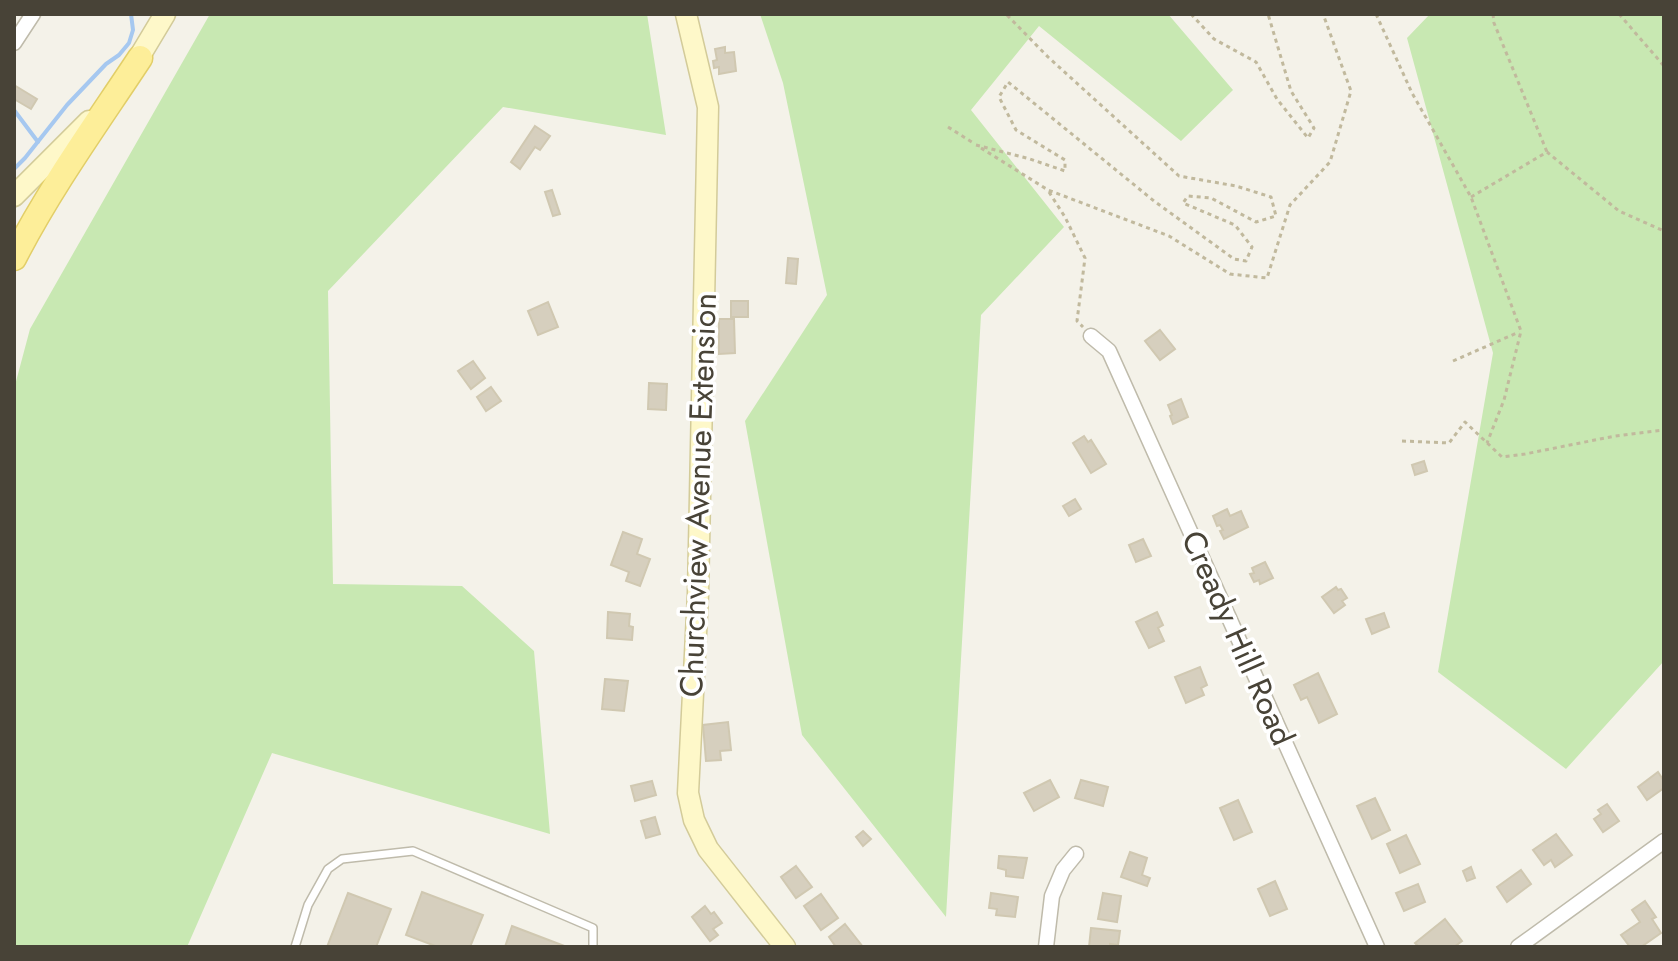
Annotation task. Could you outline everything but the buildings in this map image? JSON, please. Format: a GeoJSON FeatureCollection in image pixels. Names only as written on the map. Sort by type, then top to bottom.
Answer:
{"type":"FeatureCollection","features":[{"type":"Feature","properties":{"kind":"main road"},"geometry":{"type":"LineString","coordinates":[[14,258],[63,174],[140,58]]}},
{"type":"Feature","properties":{"kind":"street"},"geometry":{"type":"LineString","coordinates":[[14,43],[33,14]]}},
{"type":"Feature","properties":{"kind":"street"},"geometry":{"type":"LineString","coordinates":[[14,196],[108,102],[140,58],[165,14]]}},
{"type":"Feature","properties":{"kind":"street","name":"Churchview Avenue Extension"},"geometry":{"type":"LineString","coordinates":[[686,14],[708,107],[698,594],[688,793],[694,820],[708,849],[785,947]]}},
{"type":"Feature","properties":{"kind":"street","name":"Cready Hill Road"},"geometry":{"type":"LineString","coordinates":[[1091,336],[1109,351],[1377,947]]}},
{"type":"Feature","properties":{"kind":"street"},"geometry":{"type":"LineString","coordinates":[[1518,947],[1664,841]]}},
{"type":"Feature","properties":{"kind":"street"},"geometry":{"type":"LineString","coordinates":[[1046,947],[1052,896],[1063,870],[1076,854]]}},
{"type":"Feature","properties":{"kind":"lane"},"geometry":{"type":"LineString","coordinates":[[295,947],[308,905],[328,869],[342,859],[413,851],[593,928],[593,947]]}},
{"type":"Feature","properties":{"kind":"path"},"geometry":{"type":"LineString","coordinates":[[976,145],[1065,171],[1065,160],[1016,130],[999,97],[1008,82],[1154,201],[1234,259],[1246,261],[1252,247],[1235,225],[1183,203],[1188,196],[1211,198],[1256,222],[1276,216],[1271,197],[1236,186],[1179,176],[1048,57],[1006,14]]}},
{"type":"Feature","properties":{"kind":"path"},"geometry":{"type":"LineString","coordinates":[[1191,14],[1214,39],[1256,62],[1277,99],[1308,138],[1314,128],[1291,91],[1268,14]]}},
{"type":"Feature","properties":{"kind":"path"},"geometry":{"type":"LineString","coordinates":[[948,127],[1048,190],[1169,236],[1230,274],[1267,278],[1290,205],[1330,162],[1351,91],[1323,14]]}},
{"type":"Feature","properties":{"kind":"path"},"geometry":{"type":"LineString","coordinates":[[1376,14],[1412,93],[1471,197],[1521,331],[1504,400],[1487,443]]}},
{"type":"Feature","properties":{"kind":"path"},"geometry":{"type":"LineString","coordinates":[[1493,14],[1547,152],[1619,211],[1664,231]]}},
{"type":"Feature","properties":{"kind":"path"},"geometry":{"type":"LineString","coordinates":[[1619,14],[1664,66]]}},
{"type":"Feature","properties":{"kind":"path"},"geometry":{"type":"LineString","coordinates":[[1471,197],[1547,152]]}},
{"type":"Feature","properties":{"kind":"path"},"geometry":{"type":"LineString","coordinates":[[1048,190],[1085,258],[1077,321],[1091,336]]}},
{"type":"Feature","properties":{"kind":"path"},"geometry":{"type":"LineString","coordinates":[[1453,361],[1521,331]]}},
{"type":"Feature","properties":{"kind":"path"},"geometry":{"type":"LineString","coordinates":[[1402,441],[1449,443],[1465,422],[1502,457],[1664,430]]}},
{"type":"Feature","properties":{"kind":"green space"},"geometry":{"type":"Polygon","coordinates":[[[210,14],[647,14],[666,135],[503,107],[328,291],[333,584],[462,586],[534,651],[550,834],[272,753],[187,947],[14,947],[14,389],[30,329],[210,14]]]}},
{"type":"Feature","properties":{"kind":"green space"},"geometry":{"type":"Polygon","coordinates":[[[760,14],[1168,14],[1233,90],[1181,141],[1039,26],[971,110],[1064,227],[981,315],[946,917],[802,735],[745,421],[827,295],[783,83],[760,14]]]}},
{"type":"Feature","properties":{"kind":"green space"},"geometry":{"type":"Polygon","coordinates":[[[1430,14],[1664,14],[1664,661],[1566,769],[1438,672],[1493,353],[1407,38],[1430,14]]]}},
{"type":"Feature","properties":{"kind":"waterway"},"geometry":{"type":"LineString","coordinates":[[14,169],[67,105],[129,43],[133,30],[131,14]]}},
{"type":"Feature","properties":{"kind":"waterway"},"geometry":{"type":"LineString","coordinates":[[14,110],[38,142]]}}]}
